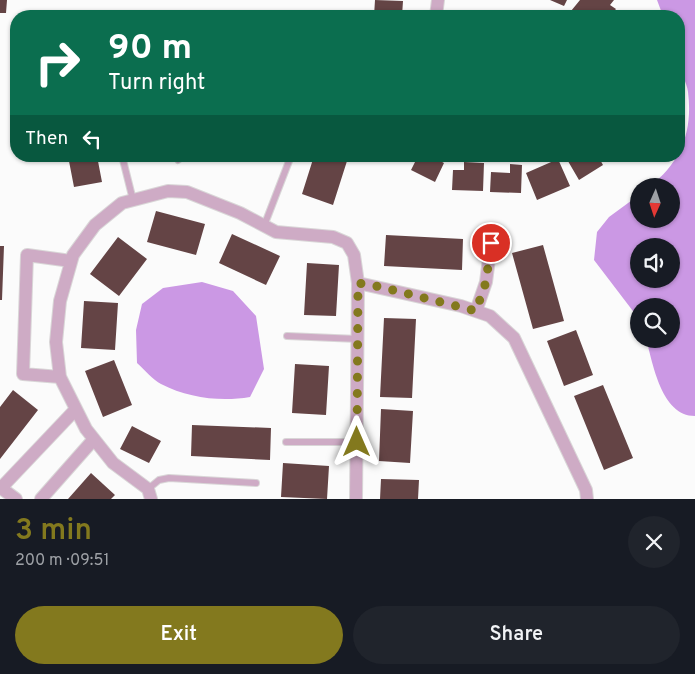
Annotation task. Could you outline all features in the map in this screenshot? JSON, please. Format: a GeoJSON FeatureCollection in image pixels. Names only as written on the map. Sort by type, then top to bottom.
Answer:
{"type":"FeatureCollection","features":[{"type":"Feature","properties":{"kind":"street"},"geometry":{"type":"LineString","coordinates":[[149,494],[113,463],[86,429],[60,377],[56,342],[60,301],[72,261],[96,225],[122,203],[168,191],[187,192],[240,213],[276,232],[333,237],[347,243],[354,255],[358,283],[356,499]]}},
{"type":"Feature","properties":{"kind":"street"},"geometry":{"type":"LineString","coordinates":[[476,311],[486,282],[491,243]]}},
{"type":"Feature","properties":{"kind":"street"},"geometry":{"type":"LineString","coordinates":[[60,377],[23,374],[27,255],[72,261]]}},
{"type":"Feature","properties":{"kind":"street"},"geometry":{"type":"LineString","coordinates":[[358,283],[476,311],[490,316],[514,338],[586,490],[587,499]]}},
{"type":"Feature","properties":{"kind":"street"},"geometry":{"type":"LineString","coordinates":[[16,499],[1,488],[76,409]]}},
{"type":"Feature","properties":{"kind":"street"},"geometry":{"type":"LineString","coordinates":[[41,499],[94,439]]}},
{"type":"Feature","properties":{"kind":"lane"},"geometry":{"type":"LineString","coordinates":[[124,162],[133,200]]}},
{"type":"Feature","properties":{"kind":"lane"},"geometry":{"type":"LineString","coordinates":[[264,226],[290,162]]}},
{"type":"Feature","properties":{"kind":"lane"},"geometry":{"type":"LineString","coordinates":[[287,336],[358,339]]}},
{"type":"Feature","properties":{"kind":"lane"},"geometry":{"type":"LineString","coordinates":[[286,442],[357,442]]}},
{"type":"Feature","properties":{"kind":"lane"},"geometry":{"type":"LineString","coordinates":[[149,494],[159,480],[169,478],[256,483]]}},
{"type":"Feature","properties":{"kind":"shaded area"},"geometry":{"type":"Polygon","coordinates":[[[657,0],[695,0],[695,416],[683,414],[666,398],[660,386],[649,348],[680,348],[680,298],[630,298],[630,307],[594,260],[597,232],[609,217],[630,202],[630,228],[680,228],[680,178],[660,178],[673,162],[685,162],[685,136],[689,120],[685,82],[685,10],[661,10],[657,0]]]}},
{"type":"Feature","properties":{"kind":"shaded area"},"geometry":{"type":"Polygon","coordinates":[[[202,282],[233,291],[256,316],[264,369],[250,397],[216,399],[182,393],[158,382],[137,363],[136,330],[142,304],[163,288],[202,282]]]}},
{"type":"Feature","properties":{"kind":"building"},"geometry":{"type":"Polygon","coordinates":[[[0,0],[7,0],[6,13],[0,13],[0,0]]]}},
{"type":"Feature","properties":{"kind":"building"},"geometry":{"type":"Polygon","coordinates":[[[375,0],[403,1],[402,10],[374,10],[375,0]]]}},
{"type":"Feature","properties":{"kind":"building"},"geometry":{"type":"Polygon","coordinates":[[[550,0],[567,0],[564,6],[550,0]]]}},
{"type":"Feature","properties":{"kind":"building"},"geometry":{"type":"Polygon","coordinates":[[[580,0],[614,0],[610,5],[616,9],[615,10],[572,10],[580,0]]]}},
{"type":"Feature","properties":{"kind":"building"},"geometry":{"type":"Polygon","coordinates":[[[69,162],[98,162],[102,182],[74,187],[69,162]]]}},
{"type":"Feature","properties":{"kind":"building"},"geometry":{"type":"Polygon","coordinates":[[[312,162],[347,162],[333,205],[302,194],[312,162]]]}},
{"type":"Feature","properties":{"kind":"building"},"geometry":{"type":"Polygon","coordinates":[[[415,162],[444,163],[435,182],[411,170],[415,162]]]}},
{"type":"Feature","properties":{"kind":"building"},"geometry":{"type":"Polygon","coordinates":[[[464,162],[484,163],[483,191],[452,190],[453,170],[464,170],[464,162]]]}},
{"type":"Feature","properties":{"kind":"building"},"geometry":{"type":"Polygon","coordinates":[[[551,162],[559,162],[570,186],[537,200],[526,173],[551,162]]]}},
{"type":"Feature","properties":{"kind":"building"},"geometry":{"type":"Polygon","coordinates":[[[568,162],[601,162],[603,165],[579,180],[568,162]]]}},
{"type":"Feature","properties":{"kind":"building"},"geometry":{"type":"Polygon","coordinates":[[[510,164],[522,165],[521,193],[490,192],[491,172],[510,173],[510,164]]]}},
{"type":"Feature","properties":{"kind":"building"},"geometry":{"type":"Polygon","coordinates":[[[156,211],[205,224],[196,255],[147,242],[156,211]]]}},
{"type":"Feature","properties":{"kind":"building"},"geometry":{"type":"Polygon","coordinates":[[[232,234],[280,256],[266,285],[219,263],[232,234]]]}},
{"type":"Feature","properties":{"kind":"building"},"geometry":{"type":"Polygon","coordinates":[[[386,235],[463,239],[462,270],[384,266],[386,235]]]}},
{"type":"Feature","properties":{"kind":"building"},"geometry":{"type":"Polygon","coordinates":[[[118,237],[147,259],[119,296],[90,274],[118,237]]]}},
{"type":"Feature","properties":{"kind":"building"},"geometry":{"type":"Polygon","coordinates":[[[543,245],[564,321],[533,329],[512,253],[543,245]]]}},
{"type":"Feature","properties":{"kind":"building"},"geometry":{"type":"Polygon","coordinates":[[[0,246],[4,246],[2,300],[0,300],[0,246]]]}},
{"type":"Feature","properties":{"kind":"building"},"geometry":{"type":"Polygon","coordinates":[[[307,263],[339,265],[336,316],[304,315],[307,263]]]}},
{"type":"Feature","properties":{"kind":"building"},"geometry":{"type":"Polygon","coordinates":[[[84,301],[118,303],[115,350],[81,348],[84,301]]]}},
{"type":"Feature","properties":{"kind":"building"},"geometry":{"type":"Polygon","coordinates":[[[384,318],[416,319],[412,398],[380,397],[384,318]]]}},
{"type":"Feature","properties":{"kind":"building"},"geometry":{"type":"Polygon","coordinates":[[[576,330],[593,375],[564,386],[547,341],[576,330]]]}},
{"type":"Feature","properties":{"kind":"building"},"geometry":{"type":"Polygon","coordinates":[[[114,360],[132,405],[103,417],[85,371],[114,360]]]}},
{"type":"Feature","properties":{"kind":"building"},"geometry":{"type":"Polygon","coordinates":[[[295,364],[329,366],[326,415],[292,413],[295,364]]]}},
{"type":"Feature","properties":{"kind":"building"},"geometry":{"type":"Polygon","coordinates":[[[603,385],[633,458],[604,470],[574,396],[603,385]]]}},
{"type":"Feature","properties":{"kind":"building"},"geometry":{"type":"Polygon","coordinates":[[[13,390],[38,410],[0,459],[0,407],[13,390]]]}},
{"type":"Feature","properties":{"kind":"building"},"geometry":{"type":"Polygon","coordinates":[[[381,409],[413,411],[410,463],[379,461],[381,409]]]}},
{"type":"Feature","properties":{"kind":"building"},"geometry":{"type":"Polygon","coordinates":[[[192,425],[271,428],[270,460],[191,456],[192,425]]]}},
{"type":"Feature","properties":{"kind":"building"},"geometry":{"type":"Polygon","coordinates":[[[132,426],[161,441],[149,463],[120,449],[132,426]]]}},
{"type":"Feature","properties":{"kind":"building"},"geometry":{"type":"Polygon","coordinates":[[[283,463],[329,466],[327,499],[281,497],[283,463]]]}},
{"type":"Feature","properties":{"kind":"building"},"geometry":{"type":"Polygon","coordinates":[[[91,473],[115,495],[111,499],[68,499],[91,473]]]}},
{"type":"Feature","properties":{"kind":"building"},"geometry":{"type":"Polygon","coordinates":[[[381,479],[419,480],[418,499],[380,499],[381,479]]]}},
{"type":"Feature","properties":{"kind":"route"},"geometry":{"type":"LineString","coordinates":[[357,442],[358,283],[476,311],[486,282],[491,243]]}}]}
